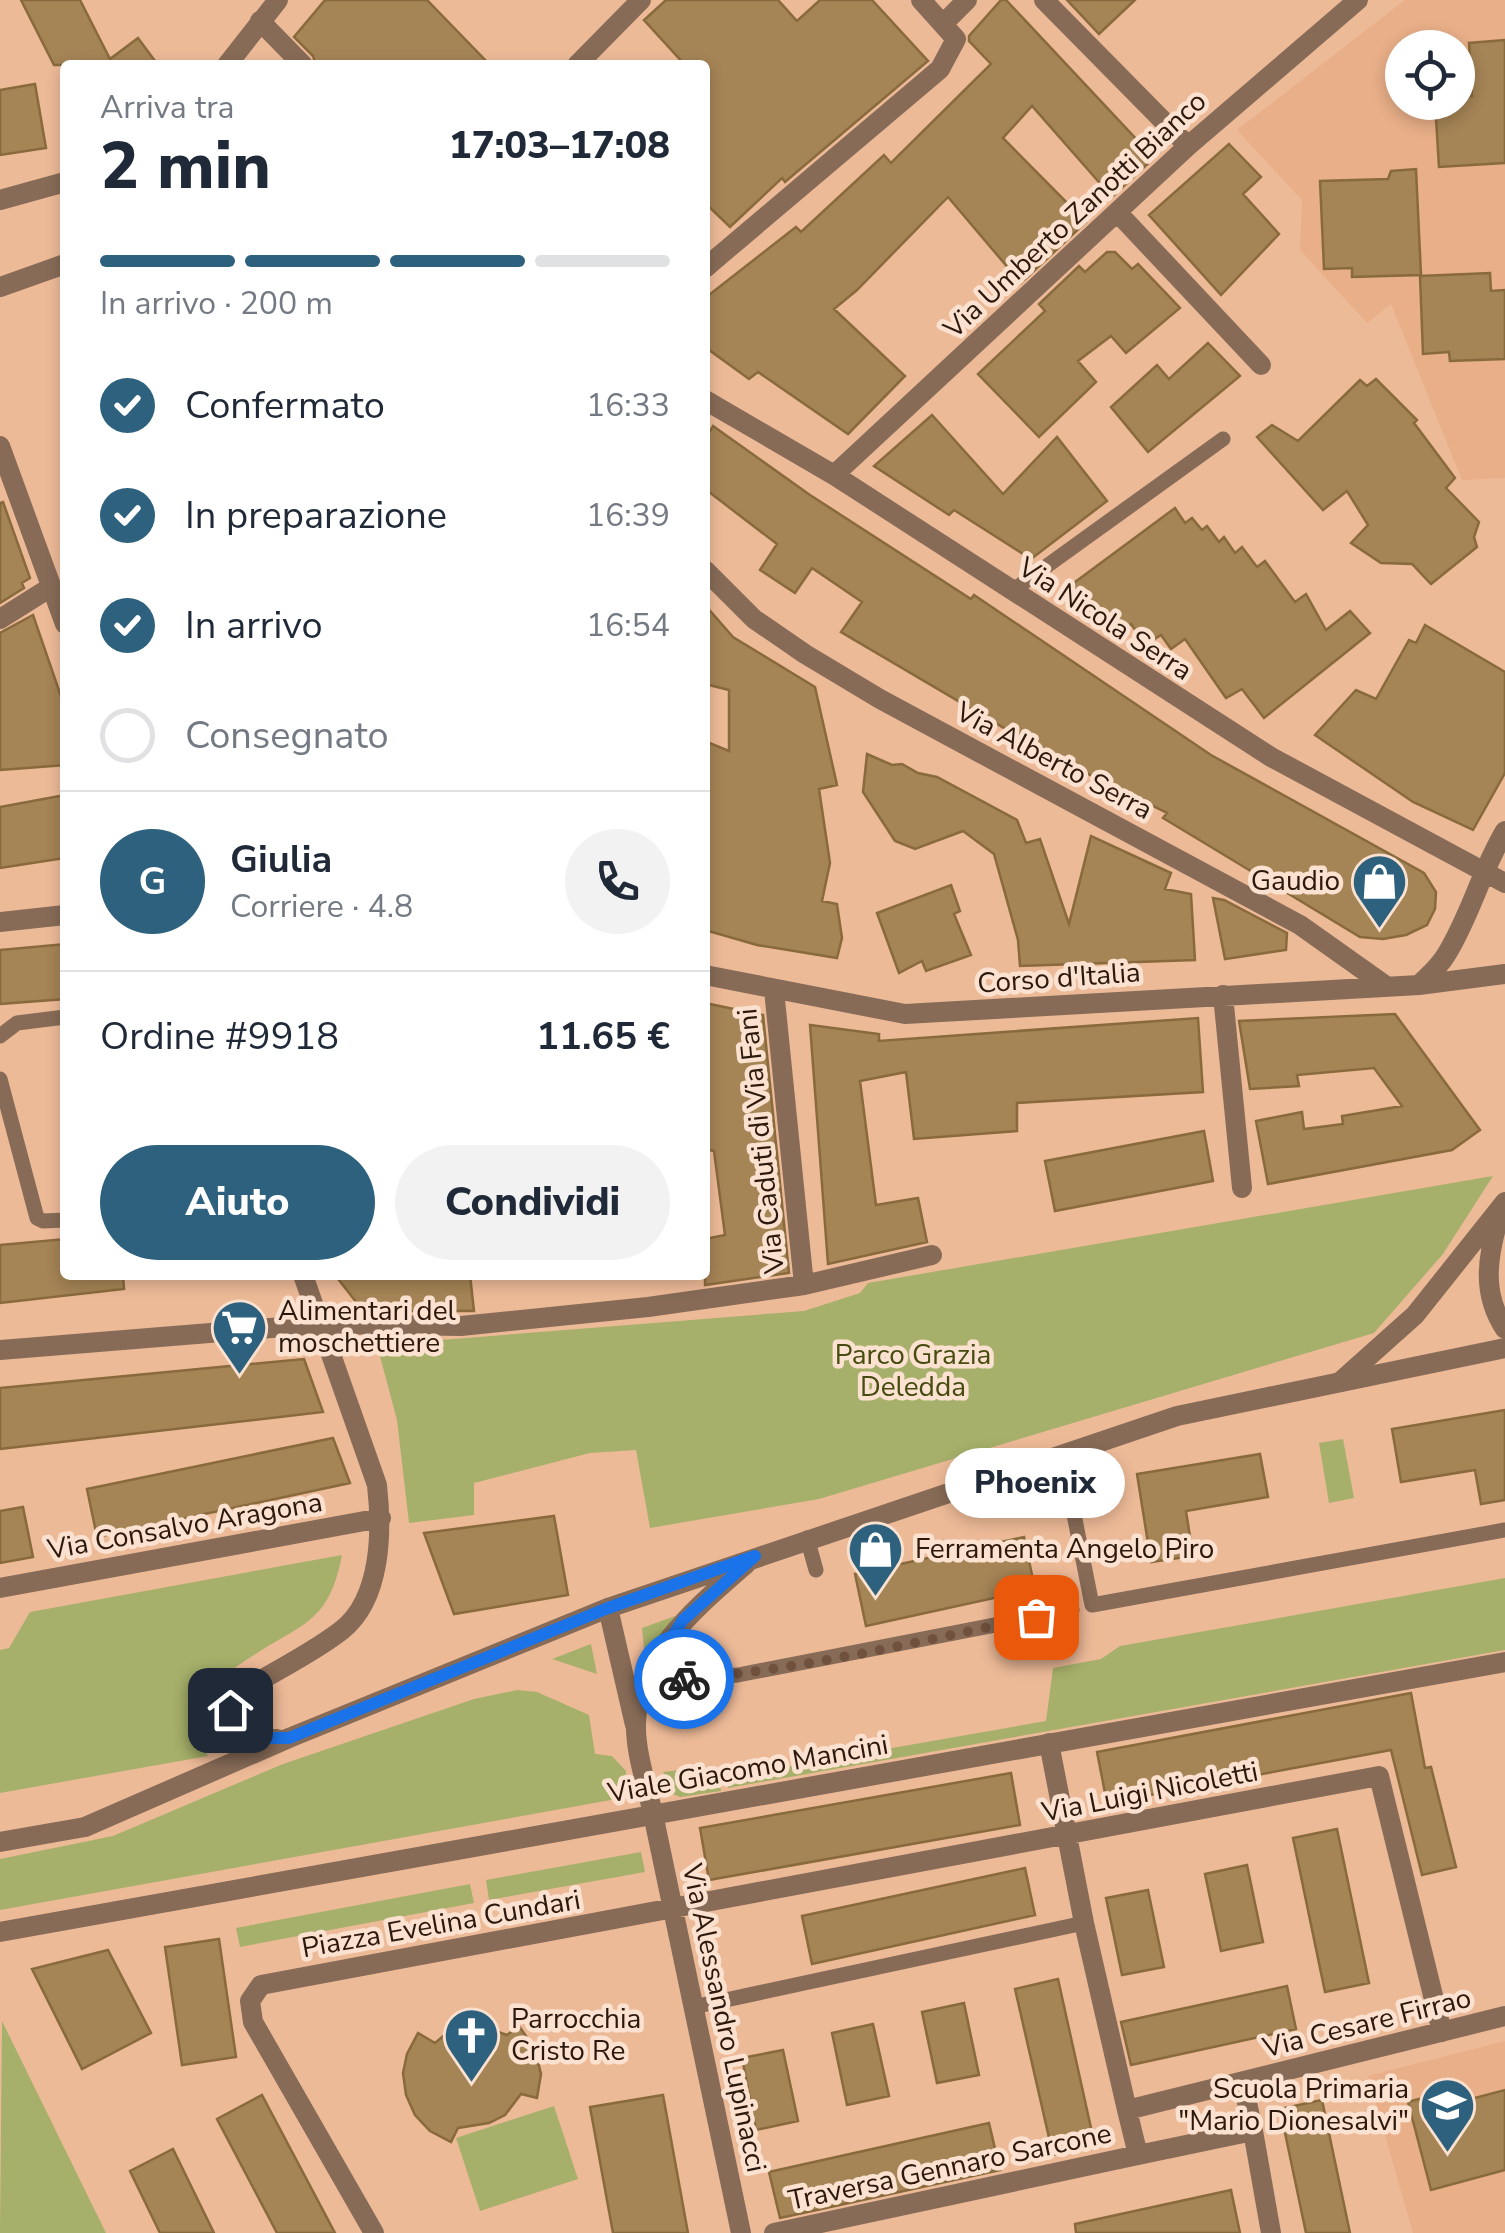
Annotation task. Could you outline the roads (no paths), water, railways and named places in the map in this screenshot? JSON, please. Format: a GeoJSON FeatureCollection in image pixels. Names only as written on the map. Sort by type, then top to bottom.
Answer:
{"type":"FeatureCollection","features":[{"type":"Feature","properties":{"kind":"street"},"geometry":{"type":"LineString","coordinates":[[231,60],[278,0]]}},
{"type":"Feature","properties":{"kind":"street"},"geometry":{"type":"LineString","coordinates":[[581,60],[641,0]]}},
{"type":"Feature","properties":{"kind":"street"},"geometry":{"type":"LineString","coordinates":[[922,0],[950,31]]}},
{"type":"Feature","properties":{"kind":"street"},"geometry":{"type":"LineString","coordinates":[[710,264],[940,69],[950,31],[967,0]]}},
{"type":"Feature","properties":{"kind":"street"},"geometry":{"type":"LineString","coordinates":[[1044,0],[1188,146]]}},
{"type":"Feature","properties":{"kind":"street","name":"Via Umberto Zanotti Bianco"},"geometry":{"type":"LineString","coordinates":[[834,475],[1188,146],[1358,0]]}},
{"type":"Feature","properties":{"kind":"street"},"geometry":{"type":"LineString","coordinates":[[260,21],[298,60]]}},
{"type":"Feature","properties":{"kind":"street"},"geometry":{"type":"LineString","coordinates":[[0,200],[60,183]]}},
{"type":"Feature","properties":{"kind":"street"},"geometry":{"type":"LineString","coordinates":[[1117,212],[1261,364]]}},
{"type":"Feature","properties":{"kind":"street"},"geometry":{"type":"LineString","coordinates":[[0,287],[60,266]]}},
{"type":"Feature","properties":{"kind":"street","name":"Via Nicola Serra"},"geometry":{"type":"LineString","coordinates":[[710,403],[834,475],[1271,757],[1505,882]]}},
{"type":"Feature","properties":{"kind":"street"},"geometry":{"type":"LineString","coordinates":[[0,446],[60,610]]}},
{"type":"Feature","properties":{"kind":"street","name":"Via Alberto Serra"},"geometry":{"type":"LineString","coordinates":[[710,575],[754,618],[805,654],[880,699],[1300,925],[1386,986]]}},
{"type":"Feature","properties":{"kind":"street"},"geometry":{"type":"LineString","coordinates":[[0,619],[51,586]]}},
{"type":"Feature","properties":{"kind":"street"},"geometry":{"type":"LineString","coordinates":[[1419,986],[1455,940],[1482,871],[1505,831]]}},
{"type":"Feature","properties":{"kind":"street"},"geometry":{"type":"LineString","coordinates":[[0,922],[60,916]]}},
{"type":"Feature","properties":{"kind":"street","name":"Corso d'Italia"},"geometry":{"type":"LineString","coordinates":[[710,976],[905,1014],[1419,986],[1505,974]]}},
{"type":"Feature","properties":{"kind":"street","name":"Via Caduti di Via Fani"},"geometry":{"type":"LineString","coordinates":[[774,990],[804,1285]]}},
{"type":"Feature","properties":{"kind":"street"},"geometry":{"type":"LineString","coordinates":[[1223,996],[1242,1188]]}},
{"type":"Feature","properties":{"kind":"street"},"geometry":{"type":"LineString","coordinates":[[1503,1206],[1489,1253],[1487,1282],[1494,1314],[1505,1329]]}},
{"type":"Feature","properties":{"kind":"street"},"geometry":{"type":"LineString","coordinates":[[1340,1382],[1415,1316],[1503,1206]]}},
{"type":"Feature","properties":{"kind":"street"},"geometry":{"type":"LineString","coordinates":[[0,1350],[320,1324],[461,1326],[648,1307],[804,1285],[932,1255]]}},
{"type":"Feature","properties":{"kind":"street"},"geometry":{"type":"LineString","coordinates":[[289,1738],[244,1738],[231,1722],[230,1710],[237,1696],[345,1628],[374,1576],[381,1518],[377,1485],[305,1280]]}},
{"type":"Feature","properties":{"kind":"street"},"geometry":{"type":"LineString","coordinates":[[0,1842],[85,1827],[289,1738],[608,1608],[1176,1416],[1505,1348]]}},
{"type":"Feature","properties":{"kind":"street","name":"Via Consalvo Aragona"},"geometry":{"type":"LineString","coordinates":[[0,1588],[381,1518]]}},
{"type":"Feature","properties":{"kind":"street"},"geometry":{"type":"LineString","coordinates":[[636,1725],[642,1682],[683,1620],[755,1556]]}},
{"type":"Feature","properties":{"kind":"street"},"geometry":{"type":"LineString","coordinates":[[608,1608],[636,1725]]}},
{"type":"Feature","properties":{"kind":"street","name":"Viale Giacomo Mancini"},"geometry":{"type":"LineString","coordinates":[[0,1932],[1505,1662]]}},
{"type":"Feature","properties":{"kind":"street","name":"Via Alessandro Lupinacci"},"geometry":{"type":"LineString","coordinates":[[636,1725],[741,2233]]}},
{"type":"Feature","properties":{"kind":"street"},"geometry":{"type":"LineString","coordinates":[[1050,1743],[1084,1923],[1138,2155]]}},
{"type":"Feature","properties":{"kind":"street","name":"Via Luigi Nicoletti"},"geometry":{"type":"LineString","coordinates":[[672,1910],[1379,1776],[1442,2032]]}},
{"type":"Feature","properties":{"kind":"street","name":"Piazza Evelina Cundari"},"geometry":{"type":"LineString","coordinates":[[374,2233],[253,2022],[250,2001],[262,1985],[672,1910]]}},
{"type":"Feature","properties":{"kind":"street","name":"Via Cesare Firrao"},"geometry":{"type":"LineString","coordinates":[[1127,2110],[1505,2016]]}},
{"type":"Feature","properties":{"kind":"street"},"geometry":{"type":"LineString","coordinates":[[1243,2083],[1271,2233]]}},
{"type":"Feature","properties":{"kind":"street","name":"Traversa Gennaro Sarcone"},"geometry":{"type":"LineString","coordinates":[[774,2233],[1252,2130]]}},
{"type":"Feature","properties":{"kind":"lane"},"geometry":{"type":"LineString","coordinates":[[1012,591],[1223,440]]}},
{"type":"Feature","properties":{"kind":"lane"},"geometry":{"type":"LineString","coordinates":[[0,1036],[17,1023],[60,1018]]}},
{"type":"Feature","properties":{"kind":"lane"},"geometry":{"type":"LineString","coordinates":[[0,1079],[37,1218],[60,1220]]}},
{"type":"Feature","properties":{"kind":"lane"},"geometry":{"type":"LineString","coordinates":[[15,1140],[34,1138]]}},
{"type":"Feature","properties":{"kind":"lane"},"geometry":{"type":"LineString","coordinates":[[28,1187],[46,1184]]}},
{"type":"Feature","properties":{"kind":"lane"},"geometry":{"type":"LineString","coordinates":[[1062,1454],[1092,1605],[1505,1530]]}},
{"type":"Feature","properties":{"kind":"lane"},"geometry":{"type":"LineString","coordinates":[[808,1538],[816,1570]]}},
{"type":"Feature","properties":{"kind":"lane"},"geometry":{"type":"LineString","coordinates":[[642,1682],[738,1675],[1072,1610]]}},
{"type":"Feature","properties":{"kind":"lane"},"geometry":{"type":"LineString","coordinates":[[693,2007],[1084,1923]]}},
{"type":"Feature","properties":{"kind":"place","name":"Gaudio"},"geometry":{"type":"Point","coordinates":[1379,930]}},
{"type":"Feature","properties":{"kind":"place","name":"Alimentari del moschettiere"},"geometry":{"type":"Point","coordinates":[239,1376]}},
{"type":"Feature","properties":{"kind":"place","name":"Ferramenta Angelo Piro"},"geometry":{"type":"Point","coordinates":[876,1598]}},
{"type":"Feature","properties":{"kind":"place","name":"Phoenix"},"geometry":{"type":"Point","coordinates":[1036,1617]}},
{"type":"Feature","properties":{"kind":"place","name":"Parrocchia Cristo Re"},"geometry":{"type":"Point","coordinates":[472,2084]}},
{"type":"Feature","properties":{"kind":"place","name":"Scuola Primaria \"Mario Dionesalvi\""},"geometry":{"type":"Point","coordinates":[1448,2154]}},
{"type":"Feature","properties":{"kind":"park label","name":"Parco Grazia Deledda"},"geometry":{"type":"Point","coordinates":[913,1371]}}]}
